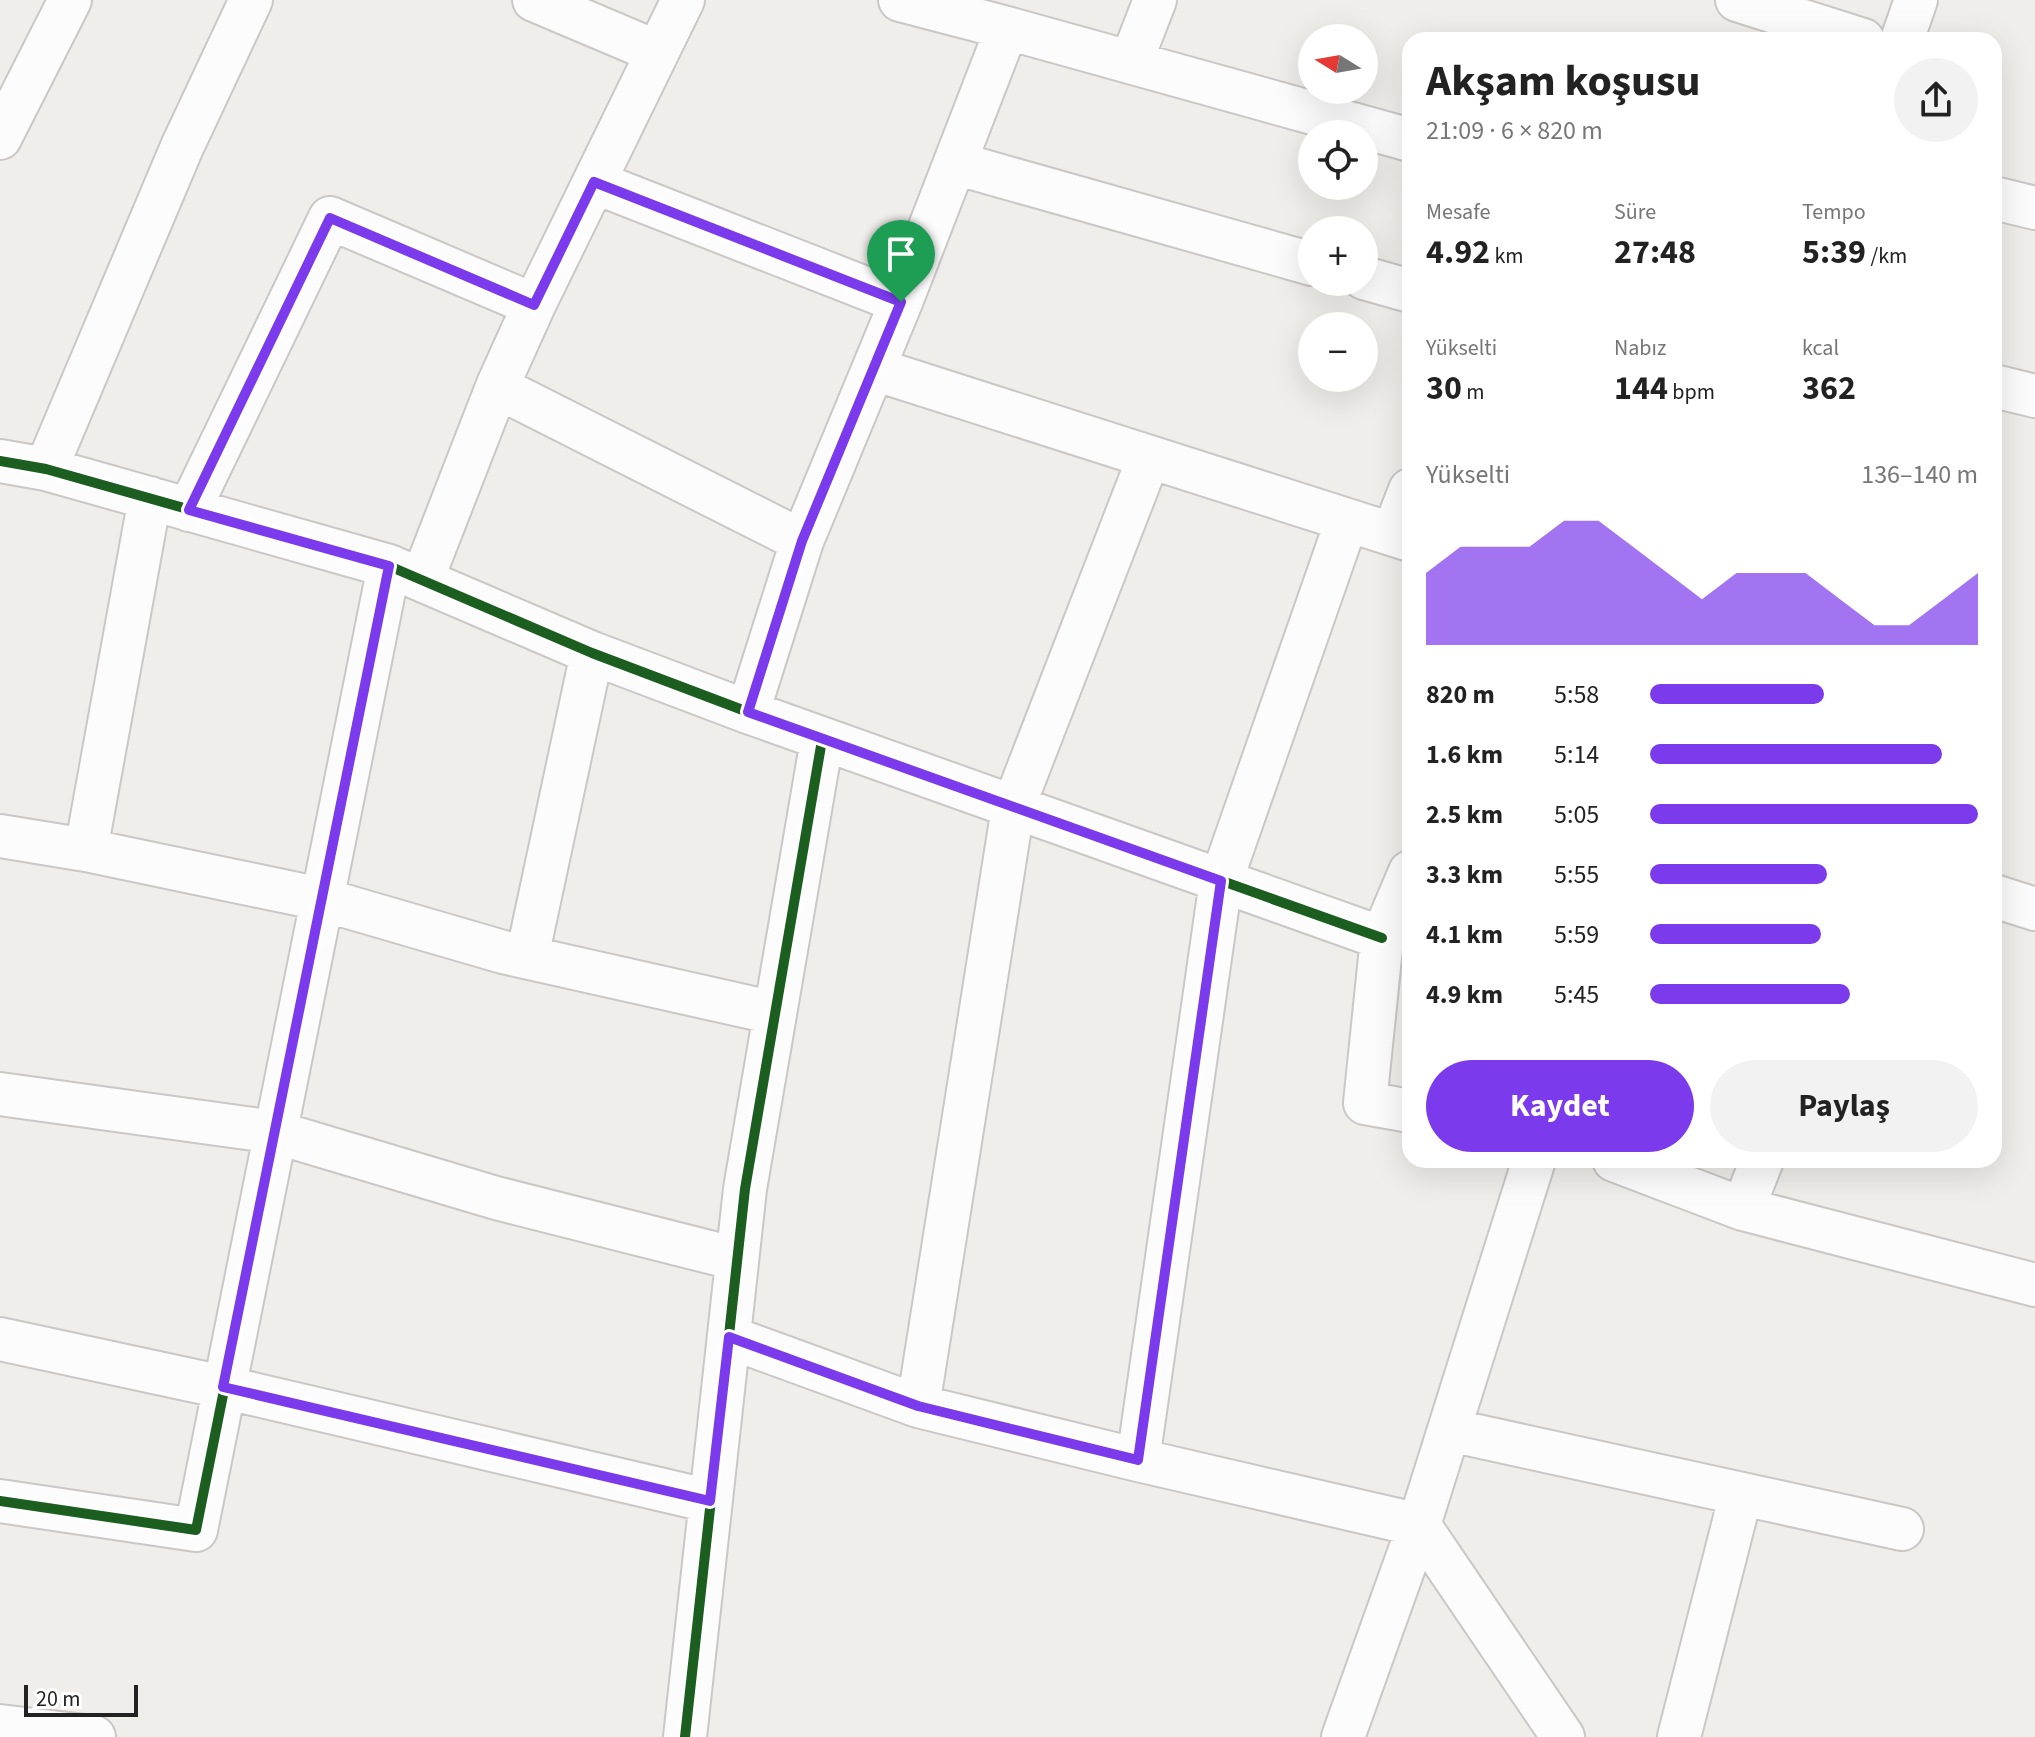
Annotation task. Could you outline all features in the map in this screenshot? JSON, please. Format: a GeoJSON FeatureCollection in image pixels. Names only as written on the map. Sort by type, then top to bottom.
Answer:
{"type":"FeatureCollection","features":[{"type":"Feature","properties":{"kind":"street"},"geometry":{"type":"LineString","coordinates":[[0,138],[70,0]]}},
{"type":"Feature","properties":{"kind":"street"},"geometry":{"type":"LineString","coordinates":[[46,469],[182,147],[251,0]]}},
{"type":"Feature","properties":{"kind":"street"},"geometry":{"type":"LineString","coordinates":[[534,0],[657,52]]}},
{"type":"Feature","properties":{"kind":"street"},"geometry":{"type":"LineString","coordinates":[[0,1501],[196,1530],[321,899],[406,573],[683,0]]}},
{"type":"Feature","properties":{"kind":"street"},"geometry":{"type":"LineString","coordinates":[[900,0],[1402,138]]}},
{"type":"Feature","properties":{"kind":"street"},"geometry":{"type":"LineString","coordinates":[[1131,62],[1155,0]]}},
{"type":"Feature","properties":{"kind":"street"},"geometry":{"type":"LineString","coordinates":[[1737,0],[1838,32]]}},
{"type":"Feature","properties":{"kind":"street"},"geometry":{"type":"LineString","coordinates":[[1905,32],[1916,0]]}},
{"type":"Feature","properties":{"kind":"street"},"geometry":{"type":"LineString","coordinates":[[748,712],[802,541],[901,302],[1007,28]]}},
{"type":"Feature","properties":{"kind":"street"},"geometry":{"type":"LineString","coordinates":[[955,163],[1298,260]]}},
{"type":"Feature","properties":{"kind":"street"},"geometry":{"type":"LineString","coordinates":[[594,182],[901,302]]}},
{"type":"Feature","properties":{"kind":"street"},"geometry":{"type":"LineString","coordinates":[[2002,200],[2035,208]]}},
{"type":"Feature","properties":{"kind":"street"},"geometry":{"type":"LineString","coordinates":[[86,850],[169,504],[330,218],[534,305]]}},
{"type":"Feature","properties":{"kind":"street"},"geometry":{"type":"LineString","coordinates":[[1378,282],[1402,289]]}},
{"type":"Feature","properties":{"kind":"street"},"geometry":{"type":"LineString","coordinates":[[874,369],[1401,537]]}},
{"type":"Feature","properties":{"kind":"street"},"geometry":{"type":"LineString","coordinates":[[497,387],[802,541]]}},
{"type":"Feature","properties":{"kind":"street"},"geometry":{"type":"LineString","coordinates":[[2002,388],[2035,396]]}},
{"type":"Feature","properties":{"kind":"street"},"geometry":{"type":"LineString","coordinates":[[918,1406],[1013,808],[1149,457]]}},
{"type":"Feature","properties":{"kind":"street"},"geometry":{"type":"LineString","coordinates":[[0,461],[46,469],[406,573],[592,653],[822,740],[1382,938]]}},
{"type":"Feature","properties":{"kind":"street"},"geometry":{"type":"LineString","coordinates":[[1138,1460],[1221,881],[1347,520]]}},
{"type":"Feature","properties":{"kind":"street"},"geometry":{"type":"LineString","coordinates":[[527,957],[592,653]]}},
{"type":"Feature","properties":{"kind":"street"},"geometry":{"type":"LineString","coordinates":[[685,1737],[745,1189],[822,740]]}},
{"type":"Feature","properties":{"kind":"street"},"geometry":{"type":"LineString","coordinates":[[0,836],[86,850],[321,899],[527,957],[775,1013]]}},
{"type":"Feature","properties":{"kind":"street"},"geometry":{"type":"LineString","coordinates":[[1402,891],[1382,938],[1365,1103],[1402,1110]]}},
{"type":"Feature","properties":{"kind":"street"},"geometry":{"type":"LineString","coordinates":[[2002,899],[2035,909]]}},
{"type":"Feature","properties":{"kind":"street"},"geometry":{"type":"LineString","coordinates":[[0,1094],[275,1132],[496,1198],[737,1259]]}},
{"type":"Feature","properties":{"kind":"street"},"geometry":{"type":"LineString","coordinates":[[1343,1737],[1419,1525],[1532,1168]]}},
{"type":"Feature","properties":{"kind":"street"},"geometry":{"type":"LineString","coordinates":[[1635,1168],[1743,1209],[2035,1285]]}},
{"type":"Feature","properties":{"kind":"street"},"geometry":{"type":"LineString","coordinates":[[1743,1209],[1759,1168]]}},
{"type":"Feature","properties":{"kind":"street"},"geometry":{"type":"LineString","coordinates":[[729,1337],[918,1406],[1419,1525],[1563,1737]]}},
{"type":"Feature","properties":{"kind":"street"},"geometry":{"type":"LineString","coordinates":[[0,1339],[223,1387],[710,1501]]}},
{"type":"Feature","properties":{"kind":"street"},"geometry":{"type":"LineString","coordinates":[[1450,1430],[1902,1529]]}},
{"type":"Feature","properties":{"kind":"street"},"geometry":{"type":"LineString","coordinates":[[1679,1737],[1741,1494]]}},
{"type":"Feature","properties":{"kind":"street"},"geometry":{"type":"LineString","coordinates":[[0,1726],[94,1737]]}},
{"type":"Feature","properties":{"kind":"cycle path"},"geometry":{"type":"LineString","coordinates":[[0,461],[46,469],[389,566],[592,653],[748,712],[1382,938]]}},
{"type":"Feature","properties":{"kind":"cycle path"},"geometry":{"type":"LineString","coordinates":[[0,1501],[196,1530],[389,566]]}},
{"type":"Feature","properties":{"kind":"cycle path"},"geometry":{"type":"LineString","coordinates":[[685,1737],[745,1189],[822,740]]}},
{"type":"Feature","properties":{"kind":"route"},"geometry":{"type":"LineString","coordinates":[[594,182],[901,302],[802,541],[748,712],[1221,881],[1138,1460],[918,1406],[729,1337],[710,1501],[223,1387],[389,566],[189,510],[330,218],[534,305],[594,182]]}}]}
